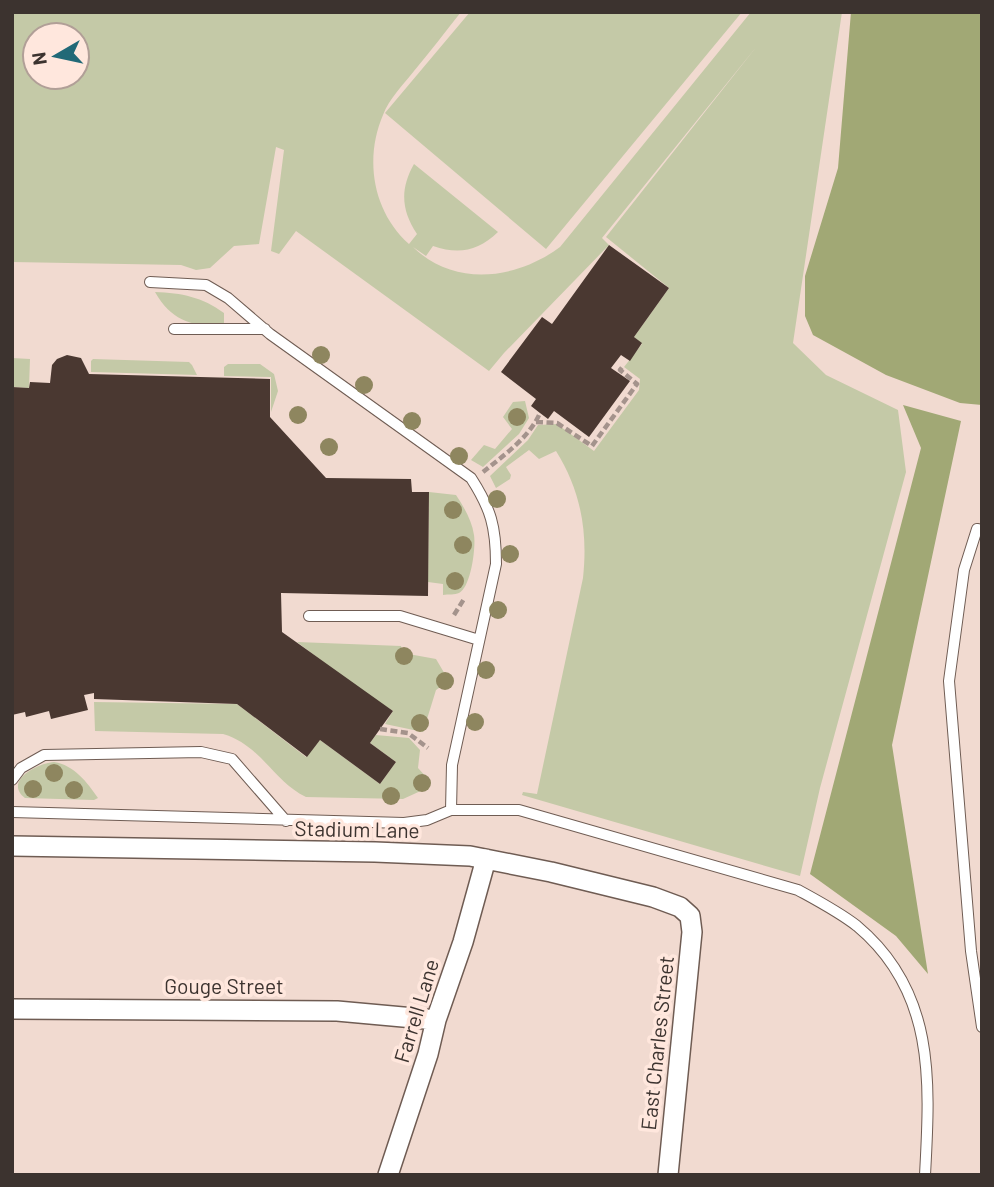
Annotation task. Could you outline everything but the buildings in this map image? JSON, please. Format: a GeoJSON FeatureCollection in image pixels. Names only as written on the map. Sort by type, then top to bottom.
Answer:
{"type":"FeatureCollection","features":[{"type":"Feature","properties":{"kind":"street","name":"Stadium Lane"},"geometry":{"type":"LineString","coordinates":[[12,846],[470,856],[653,897],[680,907],[690,916]]}},
{"type":"Feature","properties":{"kind":"street","name":"Farrell Lane"},"geometry":{"type":"LineString","coordinates":[[388,1175],[463,942],[486,859]]}},
{"type":"Feature","properties":{"kind":"street","name":"East Charles Street"},"geometry":{"type":"LineString","coordinates":[[668,1175],[692,932],[690,916]]}},
{"type":"Feature","properties":{"kind":"street","name":"Gouge Street"},"geometry":{"type":"LineString","coordinates":[[12,1009],[337,1011],[436,1020]]}},
{"type":"Feature","properties":{"kind":"lane"},"geometry":{"type":"LineString","coordinates":[[150,282],[206,285],[228,298],[265,329],[471,478],[486,501],[496,534],[496,564],[452,765],[451,810]]}},
{"type":"Feature","properties":{"kind":"lane"},"geometry":{"type":"LineString","coordinates":[[174,329],[265,329]]}},
{"type":"Feature","properties":{"kind":"lane"},"geometry":{"type":"LineString","coordinates":[[982,530],[977,529],[964,570],[949,681],[971,951],[982,1027]]}},
{"type":"Feature","properties":{"kind":"lane"},"geometry":{"type":"LineString","coordinates":[[309,616],[400,616],[479,640]]}},
{"type":"Feature","properties":{"kind":"lane"},"geometry":{"type":"LineString","coordinates":[[12,780],[21,768],[44,755],[201,752],[232,759],[286,821]]}},
{"type":"Feature","properties":{"kind":"lane"},"geometry":{"type":"LineString","coordinates":[[12,812],[404,823],[427,820],[451,810],[519,810],[798,890],[837,911],[858,927],[887,955],[912,999],[921,1028],[927,1065],[925,1175]]}},
{"type":"Feature","properties":{"kind":"path"},"geometry":{"type":"LineString","coordinates":[[536,422],[557,423],[592,446],[637,384],[620,370],[624,365]]}},
{"type":"Feature","properties":{"kind":"path"},"geometry":{"type":"LineString","coordinates":[[483,473],[513,447],[536,422],[540,413]]}},
{"type":"Feature","properties":{"kind":"path"},"geometry":{"type":"LineString","coordinates":[[474,467],[490,480]]}},
{"type":"Feature","properties":{"kind":"path"},"geometry":{"type":"LineString","coordinates":[[380,729],[408,733],[428,748]]}},
{"type":"Feature","properties":{"kind":"green space"},"geometry":{"type":"Polygon","coordinates":[[[12,12],[461,12],[389,103],[377,132],[373,167],[375,184],[387,217],[409,244],[417,234],[405,208],[404,199],[406,182],[414,164],[498,232],[468,250],[433,246],[426,256],[413,247],[430,260],[448,269],[486,274],[525,266],[560,247],[751,12],[842,12],[793,343],[826,375],[898,410],[906,472],[820,788],[800,876],[522,795],[523,792],[537,794],[583,578],[583,528],[577,497],[556,451],[539,459],[529,450],[506,467],[511,475],[510,479],[496,488],[490,476],[528,440],[538,425],[557,424],[594,451],[639,390],[640,379],[624,367],[642,344],[634,337],[669,288],[606,237],[757,46],[602,238],[609,245],[489,371],[296,231],[279,254],[271,251],[284,150],[276,147],[259,244],[234,246],[210,268],[196,270],[181,265],[12,262],[12,12]]]}},
{"type":"Feature","properties":{"kind":"green space"},"geometry":{"type":"Polygon","coordinates":[[[470,12],[742,12],[546,249],[385,113],[470,12]]]}},
{"type":"Feature","properties":{"kind":"green space"},"geometry":{"type":"Polygon","coordinates":[[[851,12],[982,12],[982,405],[960,403],[886,375],[813,335],[805,316],[805,276],[838,168],[851,12]]]}},
{"type":"Feature","properties":{"kind":"green space"},"geometry":{"type":"Polygon","coordinates":[[[155,292],[183,295],[208,303],[224,313],[224,323],[220,327],[209,326],[182,319],[168,309],[155,292]]]}},
{"type":"Feature","properties":{"kind":"green space"},"geometry":{"type":"Polygon","coordinates":[[[12,358],[30,359],[29,388],[12,387],[12,358]]]}},
{"type":"Feature","properties":{"kind":"green space"},"geometry":{"type":"Polygon","coordinates":[[[93,359],[189,362],[197,375],[91,372],[93,359]]]}},
{"type":"Feature","properties":{"kind":"green space"},"geometry":{"type":"Polygon","coordinates":[[[228,364],[260,364],[274,374],[278,391],[271,412],[271,377],[224,376],[224,367],[228,364]]]}},
{"type":"Feature","properties":{"kind":"green space"},"geometry":{"type":"Polygon","coordinates":[[[525,401],[529,418],[519,434],[483,467],[471,460],[484,445],[495,449],[512,429],[503,417],[513,402],[525,401]]]}},
{"type":"Feature","properties":{"kind":"green space"},"geometry":{"type":"Polygon","coordinates":[[[903,405],[961,421],[892,745],[928,974],[896,936],[810,874],[921,448],[903,405]]]}},
{"type":"Feature","properties":{"kind":"green space"},"geometry":{"type":"Polygon","coordinates":[[[429,492],[456,495],[473,530],[472,566],[467,583],[457,594],[443,595],[443,584],[428,582],[429,492]]]}},
{"type":"Feature","properties":{"kind":"green space"},"geometry":{"type":"Polygon","coordinates":[[[297,642],[401,646],[403,653],[436,659],[449,681],[436,690],[423,732],[385,724],[393,711],[360,690],[297,642]]]}},
{"type":"Feature","properties":{"kind":"green space"},"geometry":{"type":"Polygon","coordinates":[[[94,702],[237,704],[306,757],[320,740],[380,784],[396,762],[370,743],[376,735],[409,738],[420,750],[418,768],[429,780],[425,789],[403,799],[306,797],[284,782],[247,746],[223,734],[95,731],[94,702]]]}},
{"type":"Feature","properties":{"kind":"green space"},"geometry":{"type":"Polygon","coordinates":[[[54,762],[74,770],[98,798],[25,798],[19,792],[20,779],[32,769],[54,762]]]}}]}
